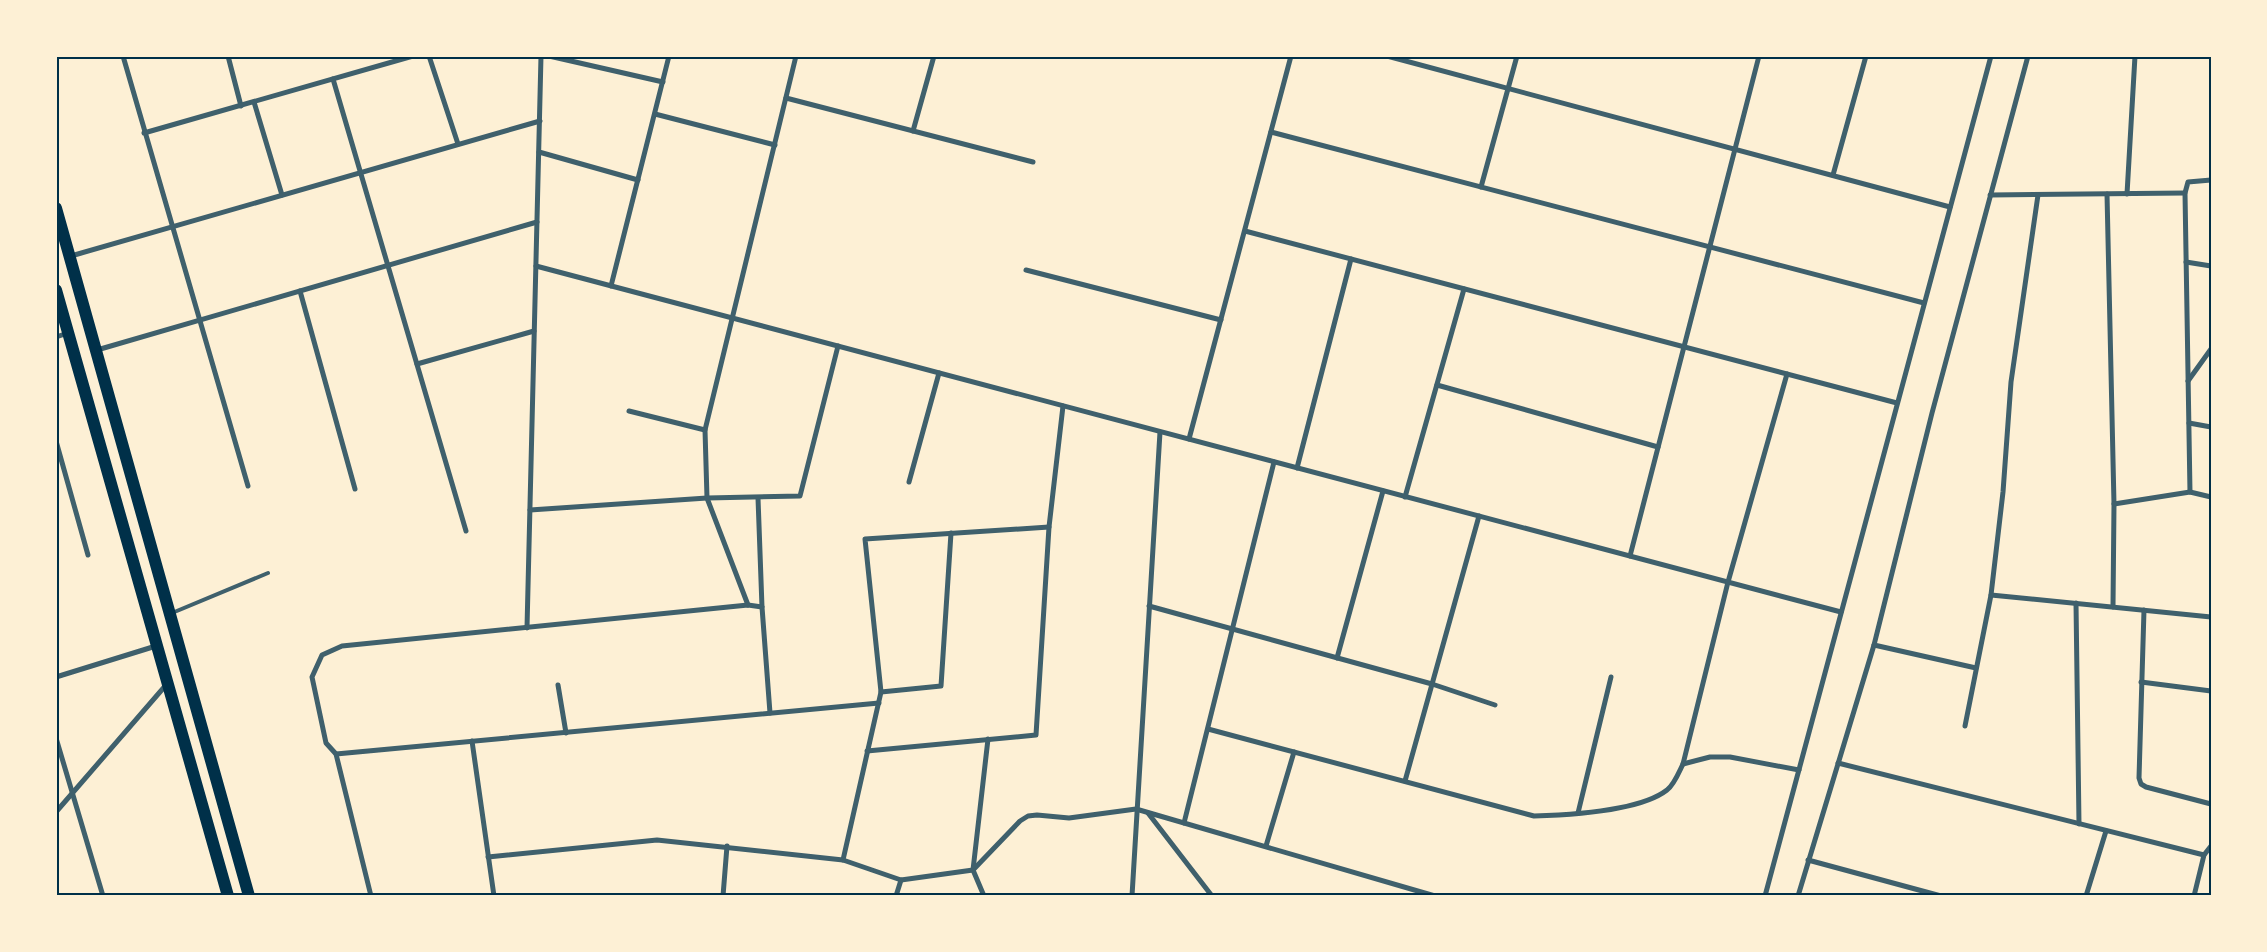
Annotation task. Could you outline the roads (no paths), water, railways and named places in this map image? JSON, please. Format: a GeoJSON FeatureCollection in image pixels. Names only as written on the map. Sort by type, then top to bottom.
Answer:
{"type":"FeatureCollection","features":[{"type":"Feature","properties":{"kind":"main road"},"geometry":{"type":"LineString","coordinates":[[56,208],[249,896]]}},
{"type":"Feature","properties":{"kind":"main road"},"geometry":{"type":"LineString","coordinates":[[56,290],[62,335],[168,683],[228,896]]}},
{"type":"Feature","properties":{"kind":"street"},"geometry":{"type":"LineString","coordinates":[[123,56],[171,227],[201,320],[248,486]]}},
{"type":"Feature","properties":{"kind":"street"},"geometry":{"type":"LineString","coordinates":[[228,56],[241,106]]}},
{"type":"Feature","properties":{"kind":"street"},"geometry":{"type":"LineString","coordinates":[[144,133],[413,56]]}},
{"type":"Feature","properties":{"kind":"street"},"geometry":{"type":"LineString","coordinates":[[428,56],[458,144]]}},
{"type":"Feature","properties":{"kind":"street"},"geometry":{"type":"LineString","coordinates":[[528,628],[541,56]]}},
{"type":"Feature","properties":{"kind":"street"},"geometry":{"type":"LineString","coordinates":[[549,56],[663,82]]}},
{"type":"Feature","properties":{"kind":"street"},"geometry":{"type":"LineString","coordinates":[[611,286],[669,56]]}},
{"type":"Feature","properties":{"kind":"street"},"geometry":{"type":"LineString","coordinates":[[748,606],[707,498],[705,430],[795,56]]}},
{"type":"Feature","properties":{"kind":"street"},"geometry":{"type":"LineString","coordinates":[[913,131],[934,56]]}},
{"type":"Feature","properties":{"kind":"street"},"geometry":{"type":"LineString","coordinates":[[1189,440],[1291,56]]}},
{"type":"Feature","properties":{"kind":"street"},"geometry":{"type":"LineString","coordinates":[[1387,56],[1950,207]]}},
{"type":"Feature","properties":{"kind":"street"},"geometry":{"type":"LineString","coordinates":[[1410,63],[1412,56]]}},
{"type":"Feature","properties":{"kind":"street"},"geometry":{"type":"LineString","coordinates":[[1481,187],[1517,56]]}},
{"type":"Feature","properties":{"kind":"street"},"geometry":{"type":"LineString","coordinates":[[1630,556],[1759,56]]}},
{"type":"Feature","properties":{"kind":"street"},"geometry":{"type":"LineString","coordinates":[[1833,175],[1866,56]]}},
{"type":"Feature","properties":{"kind":"street"},"geometry":{"type":"LineString","coordinates":[[1765,896],[1990,56]]}},
{"type":"Feature","properties":{"kind":"street"},"geometry":{"type":"LineString","coordinates":[[1798,896],[1874,645],[1932,414],[2028,56]]}},
{"type":"Feature","properties":{"kind":"street"},"geometry":{"type":"LineString","coordinates":[[2127,194],[2135,56]]}},
{"type":"Feature","properties":{"kind":"street"},"geometry":{"type":"LineString","coordinates":[[333,79],[466,531]]}},
{"type":"Feature","properties":{"kind":"street"},"geometry":{"type":"LineString","coordinates":[[786,98],[1033,162]]}},
{"type":"Feature","properties":{"kind":"street"},"geometry":{"type":"LineString","coordinates":[[254,102],[282,195]]}},
{"type":"Feature","properties":{"kind":"street"},"geometry":{"type":"LineString","coordinates":[[655,114],[775,145]]}},
{"type":"Feature","properties":{"kind":"street"},"geometry":{"type":"LineString","coordinates":[[71,256],[540,121]]}},
{"type":"Feature","properties":{"kind":"street"},"geometry":{"type":"LineString","coordinates":[[1271,132],[1924,303]]}},
{"type":"Feature","properties":{"kind":"street"},"geometry":{"type":"LineString","coordinates":[[539,152],[638,180]]}},
{"type":"Feature","properties":{"kind":"street"},"geometry":{"type":"LineString","coordinates":[[2190,492],[2185,193],[2188,182],[2211,180]]}},
{"type":"Feature","properties":{"kind":"street"},"geometry":{"type":"LineString","coordinates":[[1990,195],[2185,193]]}},
{"type":"Feature","properties":{"kind":"street"},"geometry":{"type":"LineString","coordinates":[[1966,726],[1990,595],[2003,492],[2011,382],[2038,194]]}},
{"type":"Feature","properties":{"kind":"street"},"geometry":{"type":"LineString","coordinates":[[2107,194],[2114,504],[2113,607]]}},
{"type":"Feature","properties":{"kind":"street"},"geometry":{"type":"LineString","coordinates":[[97,350],[537,222]]}},
{"type":"Feature","properties":{"kind":"street"},"geometry":{"type":"LineString","coordinates":[[1245,231],[1897,404]]}},
{"type":"Feature","properties":{"kind":"street"},"geometry":{"type":"LineString","coordinates":[[1297,468],[1351,259]]}},
{"type":"Feature","properties":{"kind":"street"},"geometry":{"type":"LineString","coordinates":[[2186,262],[2211,266]]}},
{"type":"Feature","properties":{"kind":"street"},"geometry":{"type":"LineString","coordinates":[[536,266],[1841,612]]}},
{"type":"Feature","properties":{"kind":"street"},"geometry":{"type":"LineString","coordinates":[[1026,270],[1221,320]]}},
{"type":"Feature","properties":{"kind":"street"},"geometry":{"type":"LineString","coordinates":[[1405,497],[1464,289]]}},
{"type":"Feature","properties":{"kind":"street"},"geometry":{"type":"LineString","coordinates":[[300,291],[354,489]]}},
{"type":"Feature","properties":{"kind":"street"},"geometry":{"type":"LineString","coordinates":[[417,364],[534,331]]}},
{"type":"Feature","properties":{"kind":"street"},"geometry":{"type":"LineString","coordinates":[[530,510],[707,498],[800,496],[838,346]]}},
{"type":"Feature","properties":{"kind":"street"},"geometry":{"type":"LineString","coordinates":[[2188,382],[2211,349]]}},
{"type":"Feature","properties":{"kind":"street"},"geometry":{"type":"LineString","coordinates":[[909,482],[939,373]]}},
{"type":"Feature","properties":{"kind":"street"},"geometry":{"type":"LineString","coordinates":[[1208,729],[1534,816],[1578,813],[1650,801],[1669,789],[1683,764],[1728,582],[1787,374]]}},
{"type":"Feature","properties":{"kind":"street"},"geometry":{"type":"LineString","coordinates":[[1437,385],[1658,447]]}},
{"type":"Feature","properties":{"kind":"street"},"geometry":{"type":"LineString","coordinates":[[867,751],[1036,734],[1049,526],[1062,406]]}},
{"type":"Feature","properties":{"kind":"street"},"geometry":{"type":"LineString","coordinates":[[629,411],[705,430]]}},
{"type":"Feature","properties":{"kind":"street"},"geometry":{"type":"LineString","coordinates":[[2189,423],[2211,427]]}},
{"type":"Feature","properties":{"kind":"street"},"geometry":{"type":"LineString","coordinates":[[1132,896],[1160,432]]}},
{"type":"Feature","properties":{"kind":"street"},"geometry":{"type":"LineString","coordinates":[[56,441],[88,555]]}},
{"type":"Feature","properties":{"kind":"street"},"geometry":{"type":"LineString","coordinates":[[1184,823],[1274,462]]}},
{"type":"Feature","properties":{"kind":"street"},"geometry":{"type":"LineString","coordinates":[[1337,658],[1383,491]]}},
{"type":"Feature","properties":{"kind":"street"},"geometry":{"type":"LineString","coordinates":[[2114,504],[2190,492],[2211,497]]}},
{"type":"Feature","properties":{"kind":"street"},"geometry":{"type":"LineString","coordinates":[[758,498],[762,607],[770,713]]}},
{"type":"Feature","properties":{"kind":"street"},"geometry":{"type":"LineString","coordinates":[[1405,781],[1479,516]]}},
{"type":"Feature","properties":{"kind":"street"},"geometry":{"type":"LineString","coordinates":[[843,860],[882,692],[865,539],[1049,526]]}},
{"type":"Feature","properties":{"kind":"street"},"geometry":{"type":"LineString","coordinates":[[882,692],[940,686],[951,533]]}},
{"type":"Feature","properties":{"kind":"street"},"geometry":{"type":"LineString","coordinates":[[1990,595],[2211,617]]}},
{"type":"Feature","properties":{"kind":"street"},"geometry":{"type":"LineString","coordinates":[[2076,603],[2079,824]]}},
{"type":"Feature","properties":{"kind":"street"},"geometry":{"type":"LineString","coordinates":[[372,896],[336,754],[326,743],[312,677],[322,655],[342,646],[748,606],[762,607]]}},
{"type":"Feature","properties":{"kind":"street"},"geometry":{"type":"LineString","coordinates":[[1149,606],[1432,684],[1495,705]]}},
{"type":"Feature","properties":{"kind":"street"},"geometry":{"type":"LineString","coordinates":[[2144,610],[2139,778],[2141,784],[2146,787],[2211,804]]}},
{"type":"Feature","properties":{"kind":"street"},"geometry":{"type":"LineString","coordinates":[[1874,645],[1976,668]]}},
{"type":"Feature","properties":{"kind":"street"},"geometry":{"type":"LineString","coordinates":[[56,677],[157,646]]}},
{"type":"Feature","properties":{"kind":"street"},"geometry":{"type":"LineString","coordinates":[[1578,813],[1612,677]]}},
{"type":"Feature","properties":{"kind":"street"},"geometry":{"type":"LineString","coordinates":[[2141,682],[2211,691]]}},
{"type":"Feature","properties":{"kind":"street"},"geometry":{"type":"LineString","coordinates":[[56,812],[168,683]]}},
{"type":"Feature","properties":{"kind":"street"},"geometry":{"type":"LineString","coordinates":[[558,685],[566,732]]}},
{"type":"Feature","properties":{"kind":"street"},"geometry":{"type":"LineString","coordinates":[[336,754],[879,703]]}},
{"type":"Feature","properties":{"kind":"street"},"geometry":{"type":"LineString","coordinates":[[56,738],[103,896]]}},
{"type":"Feature","properties":{"kind":"street"},"geometry":{"type":"LineString","coordinates":[[984,896],[973,870],[988,739]]}},
{"type":"Feature","properties":{"kind":"street"},"geometry":{"type":"LineString","coordinates":[[472,741],[494,896]]}},
{"type":"Feature","properties":{"kind":"street"},"geometry":{"type":"LineString","coordinates":[[1266,846],[1294,752]]}},
{"type":"Feature","properties":{"kind":"street"},"geometry":{"type":"LineString","coordinates":[[1683,764],[1710,757],[1730,757],[1799,770]]}},
{"type":"Feature","properties":{"kind":"street"},"geometry":{"type":"LineString","coordinates":[[1838,764],[2204,855]]}},
{"type":"Feature","properties":{"kind":"street"},"geometry":{"type":"LineString","coordinates":[[56,804],[65,802]]}},
{"type":"Feature","properties":{"kind":"street"},"geometry":{"type":"LineString","coordinates":[[488,857],[657,840],[727,846],[843,860],[901,880],[973,870],[1020,821],[1028,816],[1069,818],[1136,809],[1435,896]]}},
{"type":"Feature","properties":{"kind":"street"},"geometry":{"type":"LineString","coordinates":[[1148,813],[1212,896]]}},
{"type":"Feature","properties":{"kind":"street"},"geometry":{"type":"LineString","coordinates":[[2086,896],[2106,831]]}},
{"type":"Feature","properties":{"kind":"street"},"geometry":{"type":"LineString","coordinates":[[723,896],[727,846]]}},
{"type":"Feature","properties":{"kind":"street"},"geometry":{"type":"LineString","coordinates":[[2194,896],[2204,855],[2211,846]]}},
{"type":"Feature","properties":{"kind":"street"},"geometry":{"type":"LineString","coordinates":[[1808,860],[1941,896]]}},
{"type":"Feature","properties":{"kind":"street"},"geometry":{"type":"LineString","coordinates":[[896,896],[901,880]]}},
{"type":"Feature","properties":{"kind":"lane"},"geometry":{"type":"LineString","coordinates":[[170,614],[268,573]]}}]}
